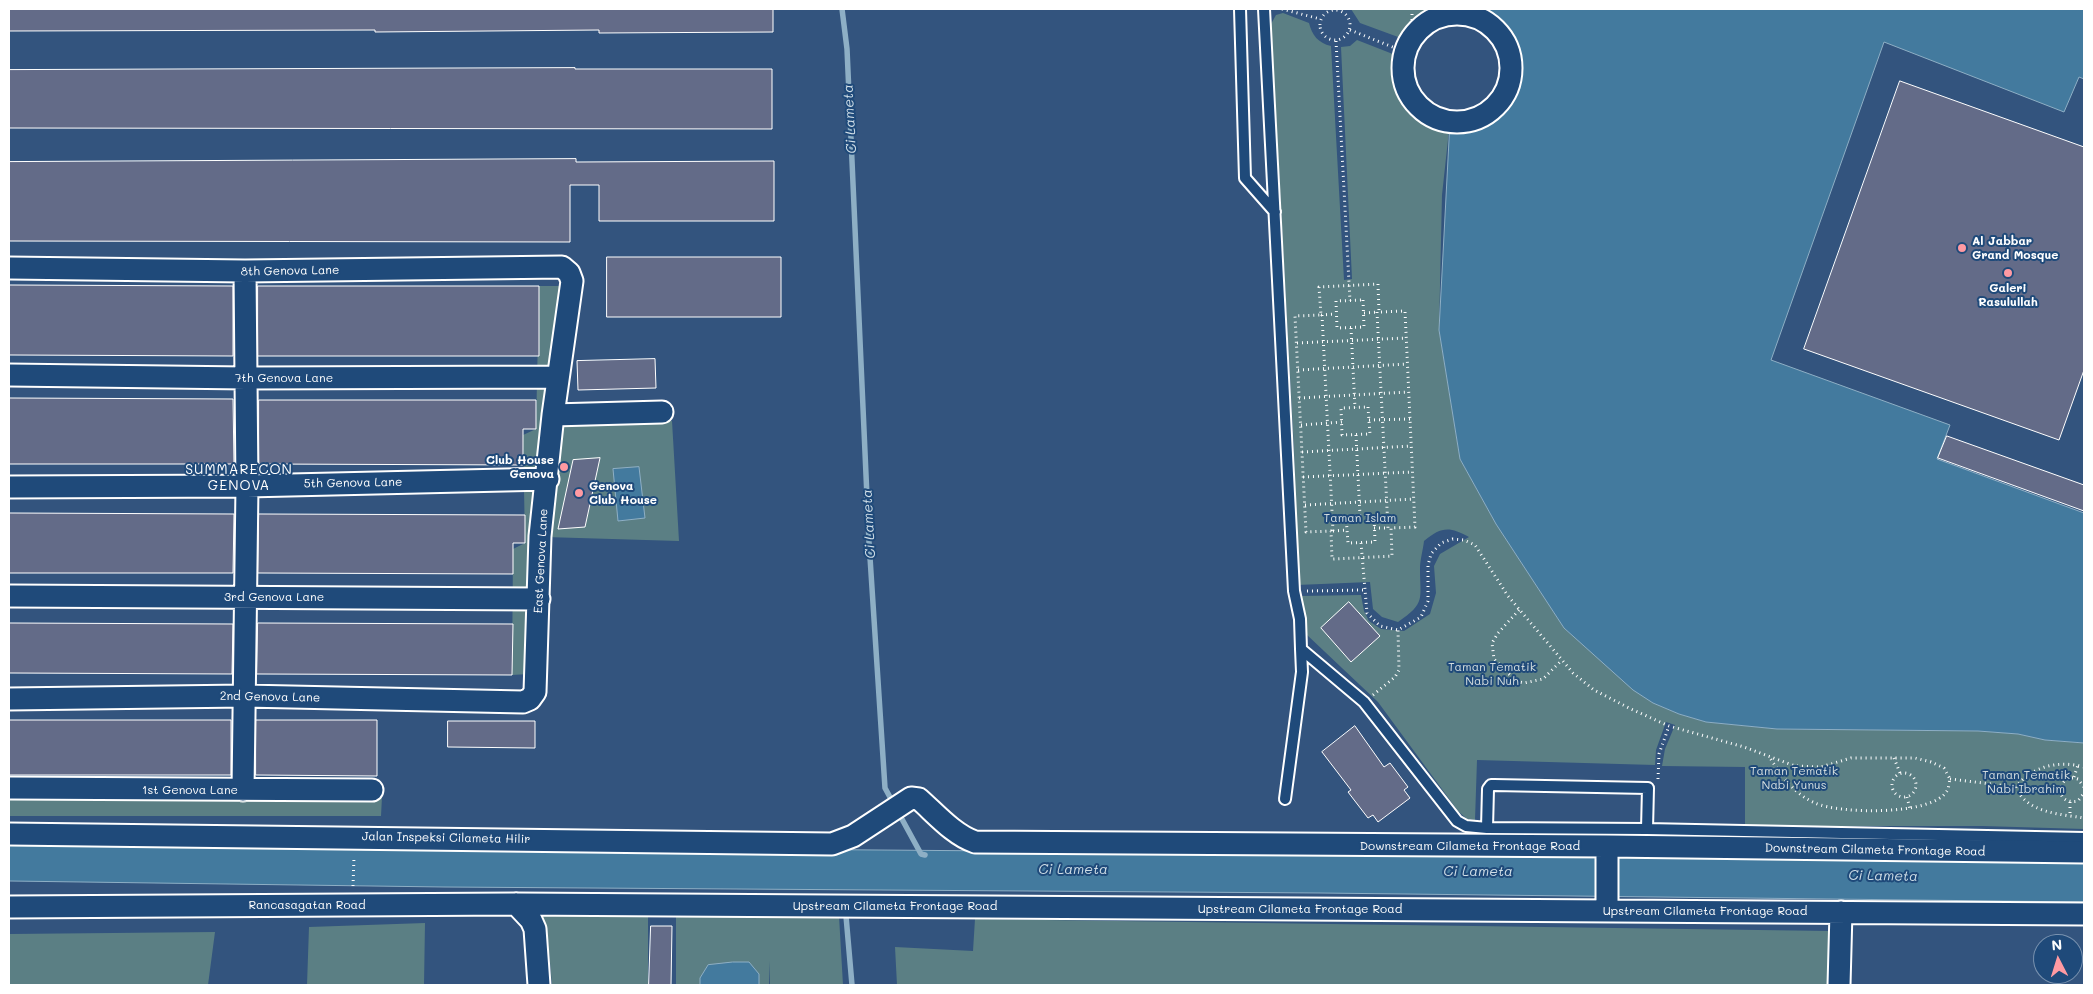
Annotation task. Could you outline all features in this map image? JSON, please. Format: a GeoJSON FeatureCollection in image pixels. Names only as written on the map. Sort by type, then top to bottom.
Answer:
{"type":"FeatureCollection","features":[{"type":"Feature","properties":{"kind":"street"},"geometry":{"type":"LineString","coordinates":[[1448,14],[1466,14],[1483,20],[1496,30],[1507,46],[1512,74],[1509,86],[1502,98],[1492,109],[1478,118],[1459,122],[1441,120],[1424,111],[1412,98],[1404,82],[1402,64],[1409,44],[1431,20],[1448,14]]}},
{"type":"Feature","properties":{"kind":"street","name":"8th Genova Lane"},"geometry":{"type":"LineString","coordinates":[[9,268],[245,272],[562,267],[569,273]]}},
{"type":"Feature","properties":{"kind":"street"},"geometry":{"type":"LineString","coordinates":[[242,790],[247,486],[245,272]]}},
{"type":"Feature","properties":{"kind":"street","name":"East Genova Lane"},"geometry":{"type":"LineString","coordinates":[[530,699],[535,692],[540,536],[548,479],[553,416],[572,281],[569,273]]}},
{"type":"Feature","properties":{"kind":"street","name":"7th Genova Lane"},"geometry":{"type":"LineString","coordinates":[[9,375],[246,378],[558,377]]}},
{"type":"Feature","properties":{"kind":"street"},"geometry":{"type":"LineString","coordinates":[[553,416],[662,412]]}},
{"type":"Feature","properties":{"kind":"street","name":"5th Genova Lane"},"geometry":{"type":"LineString","coordinates":[[9,488],[247,486],[548,479]]}},
{"type":"Feature","properties":{"kind":"street","name":"3rd Genova Lane"},"geometry":{"type":"LineString","coordinates":[[9,596],[539,599]]}},
{"type":"Feature","properties":{"kind":"street","name":"2nd Genova Lane"},"geometry":{"type":"LineString","coordinates":[[9,699],[245,696],[524,702],[530,699]]}},
{"type":"Feature","properties":{"kind":"street","name":"1st Genova Lane"},"geometry":{"type":"LineString","coordinates":[[9,788],[372,790]]}},
{"type":"Feature","properties":{"kind":"street","name":"Downstream Cilameta Frontage Road"},"geometry":{"type":"LineString","coordinates":[[878,820],[911,798],[919,799],[958,833],[975,842],[1607,852],[2084,852]]}},
{"type":"Feature","properties":{"kind":"street","name":"Jalan Inspeksi Cilameta Hilir"},"geometry":{"type":"LineString","coordinates":[[9,834],[832,844],[844,841],[878,820]]}},
{"type":"Feature","properties":{"kind":"street"},"geometry":{"type":"LineString","coordinates":[[1607,852],[1607,905]]}},
{"type":"Feature","properties":{"kind":"street"},"geometry":{"type":"LineString","coordinates":[[516,904],[531,920],[535,929],[540,985]]}},
{"type":"Feature","properties":{"kind":"street","name":"Upstream Cilameta Frontage Road"},"geometry":{"type":"LineString","coordinates":[[516,904],[1607,905],[1841,912],[2084,914]]}},
{"type":"Feature","properties":{"kind":"street","name":"Rancasagatan Road"},"geometry":{"type":"LineString","coordinates":[[9,907],[516,904]]}},
{"type":"Feature","properties":{"kind":"street"},"geometry":{"type":"LineString","coordinates":[[1839,985],[1841,912]]}},
{"type":"Feature","properties":{"kind":"lane"},"geometry":{"type":"LineString","coordinates":[[1240,9],[1245,178],[1275,212]]}},
{"type":"Feature","properties":{"kind":"lane"},"geometry":{"type":"LineString","coordinates":[[1264,9],[1294,590],[1300,619],[1302,672],[1285,799]]}},
{"type":"Feature","properties":{"kind":"lane"},"geometry":{"type":"LineString","coordinates":[[1301,649],[1364,702],[1457,821],[1466,826],[1487,828],[1647,829],[2084,838]]}},
{"type":"Feature","properties":{"kind":"lane"},"geometry":{"type":"LineString","coordinates":[[1487,828],[1488,790],[1491,785],[1494,785],[1648,788],[1647,829]]}},
{"type":"Feature","properties":{"kind":"path"},"geometry":{"type":"LineString","coordinates":[[1282,9],[1320,19]]}},
{"type":"Feature","properties":{"kind":"path"},"geometry":{"type":"LineString","coordinates":[[1335,9],[1346,14],[1350,23],[1350,30],[1346,37],[1336,41],[1326,38],[1320,30],[1320,19],[1327,12],[1335,9]]}},
{"type":"Feature","properties":{"kind":"path"},"geometry":{"type":"LineString","coordinates":[[1350,30],[1409,44],[1412,9]]}},
{"type":"Feature","properties":{"kind":"path"},"geometry":{"type":"LineString","coordinates":[[1336,41],[1350,301]]}},
{"type":"Feature","properties":{"kind":"path"},"geometry":{"type":"LineString","coordinates":[[1378,284],[1386,500],[1392,556],[1332,559],[1332,503],[1327,396],[1319,287],[1349,285],[1378,284]]}},
{"type":"Feature","properties":{"kind":"path"},"geometry":{"type":"LineString","coordinates":[[1363,300],[1364,327],[1337,328],[1336,301],[1350,301],[1363,300]]}},
{"type":"Feature","properties":{"kind":"path"},"geometry":{"type":"LineString","coordinates":[[1364,313],[1404,310],[1414,499],[1415,527],[1374,528]]}},
{"type":"Feature","properties":{"kind":"path"},"geometry":{"type":"LineString","coordinates":[[1336,314],[1295,316],[1296,343],[1306,532],[1347,530]]}},
{"type":"Feature","properties":{"kind":"path"},"geometry":{"type":"LineString","coordinates":[[1351,328],[1355,408]]}},
{"type":"Feature","properties":{"kind":"path"},"geometry":{"type":"LineString","coordinates":[[1296,343],[1406,338]]}},
{"type":"Feature","properties":{"kind":"path"},"geometry":{"type":"LineString","coordinates":[[1298,370],[1407,364]]}},
{"type":"Feature","properties":{"kind":"path"},"geometry":{"type":"LineString","coordinates":[[1299,398],[1408,392]]}},
{"type":"Feature","properties":{"kind":"path"},"geometry":{"type":"LineString","coordinates":[[1368,407],[1370,434],[1342,435],[1341,408],[1355,408],[1368,407]]}},
{"type":"Feature","properties":{"kind":"path"},"geometry":{"type":"LineString","coordinates":[[1369,420],[1410,419]]}},
{"type":"Feature","properties":{"kind":"path"},"geometry":{"type":"LineString","coordinates":[[1301,425],[1342,422]]}},
{"type":"Feature","properties":{"kind":"path"},"geometry":{"type":"LineString","coordinates":[[1356,435],[1360,516]]}},
{"type":"Feature","properties":{"kind":"path"},"geometry":{"type":"LineString","coordinates":[[1302,452],[1411,446]]}},
{"type":"Feature","properties":{"kind":"path"},"geometry":{"type":"LineString","coordinates":[[1303,477],[1412,472]]}},
{"type":"Feature","properties":{"kind":"path"},"geometry":{"type":"LineString","coordinates":[[1305,505],[1414,499]]}},
{"type":"Feature","properties":{"kind":"path"},"geometry":{"type":"LineString","coordinates":[[1374,515],[1375,542],[1348,543],[1346,516],[1360,516],[1374,515]]}},
{"type":"Feature","properties":{"kind":"path"},"geometry":{"type":"LineString","coordinates":[[1361,543],[1367,612],[1380,626],[1398,630],[1421,617],[1428,601],[1428,565],[1431,554],[1441,543],[1453,539],[1464,540],[1475,545],[1519,610],[1573,673],[1594,690],[1669,726],[1744,747],[1795,766],[1821,767],[1851,758],[1915,758],[1944,768],[1950,779],[1947,790],[1937,799],[1910,809],[1878,812],[1843,809],[1816,804],[1800,794],[1785,780],[1770,758]]}},
{"type":"Feature","properties":{"kind":"path"},"geometry":{"type":"LineString","coordinates":[[1294,590],[1364,590]]}},
{"type":"Feature","properties":{"kind":"path"},"geometry":{"type":"LineString","coordinates":[[1519,610],[1498,633],[1492,643],[1494,659],[1516,681],[1524,683],[1542,679],[1562,660]]}},
{"type":"Feature","properties":{"kind":"path"},"geometry":{"type":"LineString","coordinates":[[1364,702],[1395,677],[1399,670],[1398,630]]}},
{"type":"Feature","properties":{"kind":"path"},"geometry":{"type":"LineString","coordinates":[[1658,782],[1659,754],[1669,726]]}},
{"type":"Feature","properties":{"kind":"path"},"geometry":{"type":"LineString","coordinates":[[1894,758],[1900,774]]}},
{"type":"Feature","properties":{"kind":"path"},"geometry":{"type":"LineString","coordinates":[[2016,787],[2024,777],[2039,768],[2054,764],[2084,767]]}},
{"type":"Feature","properties":{"kind":"path"},"geometry":{"type":"LineString","coordinates":[[2074,777],[2078,765]]}},
{"type":"Feature","properties":{"kind":"path"},"geometry":{"type":"LineString","coordinates":[[1900,774],[1911,776],[1916,782],[1915,790],[1907,797],[1895,794],[1891,787],[1894,778],[1900,774]]}},
{"type":"Feature","properties":{"kind":"path"},"geometry":{"type":"LineString","coordinates":[[1658,777],[1664,777]]}},
{"type":"Feature","properties":{"kind":"path"},"geometry":{"type":"LineString","coordinates":[[2084,787],[2081,781],[2074,777],[2066,779],[2060,790],[2063,798],[2070,802],[2078,801],[2084,793]]}},
{"type":"Feature","properties":{"kind":"path"},"geometry":{"type":"LineString","coordinates":[[1950,779],[2016,787]]}},
{"type":"Feature","properties":{"kind":"path"},"geometry":{"type":"LineString","coordinates":[[2016,787],[2019,796],[2037,808],[2084,818]]}},
{"type":"Feature","properties":{"kind":"path"},"geometry":{"type":"LineString","coordinates":[[1907,797],[1910,809]]}},
{"type":"Feature","properties":{"kind":"path"},"geometry":{"type":"LineString","coordinates":[[2070,802],[2070,816]]}},
{"type":"Feature","properties":{"kind":"path"},"geometry":{"type":"LineString","coordinates":[[353,887],[354,852]]}},
{"type":"Feature","properties":{"kind":"green space"},"geometry":{"type":"Polygon","coordinates":[[[1351,9],[1467,9],[1466,14],[1449,15],[1434,20],[1421,28],[1409,41],[1360,23],[1351,9]]]}},
{"type":"Feature","properties":{"kind":"green space"},"geometry":{"type":"Polygon","coordinates":[[[1283,13],[1309,23],[1316,38],[1322,43],[1331,46],[1344,280],[1352,279],[1341,47],[1350,46],[1357,40],[1403,58],[1404,80],[1413,99],[1429,113],[1450,121],[1442,195],[1439,330],[1460,459],[1496,524],[1564,628],[1634,690],[1653,703],[1679,714],[1706,722],[1777,729],[1978,731],[2018,734],[2045,740],[2084,743],[2084,829],[1982,826],[1745,826],[1745,767],[1662,766],[1665,749],[1675,725],[1666,722],[1656,750],[1655,765],[1477,760],[1475,820],[1467,819],[1458,811],[1378,702],[1306,634],[1301,596],[1361,595],[1364,611],[1369,621],[1381,629],[1404,631],[1430,614],[1436,593],[1434,566],[1440,554],[1469,537],[1456,531],[1445,530],[1435,533],[1424,541],[1420,566],[1420,600],[1413,610],[1398,622],[1382,617],[1373,609],[1370,582],[1297,585],[1294,450],[1271,24],[1276,15],[1283,13]]]}},
{"type":"Feature","properties":{"kind":"green space"},"geometry":{"type":"Polygon","coordinates":[[[539,286],[561,286],[529,674],[512,675],[513,549],[525,543],[523,435],[536,429],[539,286]]]}},
{"type":"Feature","properties":{"kind":"green space"},"geometry":{"type":"Polygon","coordinates":[[[672,421],[679,541],[545,537],[561,423],[672,421]]]}},
{"type":"Feature","properties":{"kind":"green space"},"geometry":{"type":"Polygon","coordinates":[[[9,795],[382,797],[381,816],[9,816],[9,795]]]}},
{"type":"Feature","properties":{"kind":"green space"},"geometry":{"type":"Polygon","coordinates":[[[534,912],[648,912],[648,985],[552,985],[547,929],[534,912]]]}},
{"type":"Feature","properties":{"kind":"green space"},"geometry":{"type":"Polygon","coordinates":[[[676,914],[839,916],[843,985],[770,985],[769,961],[769,985],[676,985],[676,914]]]}},
{"type":"Feature","properties":{"kind":"green space"},"geometry":{"type":"Polygon","coordinates":[[[975,919],[1830,931],[1831,985],[897,985],[895,947],[973,951],[975,919]]]}},
{"type":"Feature","properties":{"kind":"green space"},"geometry":{"type":"Polygon","coordinates":[[[425,923],[424,985],[307,985],[309,927],[425,923]]]}},
{"type":"Feature","properties":{"kind":"green space"},"geometry":{"type":"Polygon","coordinates":[[[215,932],[208,985],[9,985],[9,934],[215,932]]]}},
{"type":"Feature","properties":{"kind":"water"},"geometry":{"type":"Polygon","coordinates":[[[1467,9],[2084,9],[2084,79],[2079,77],[2064,112],[1884,42],[1771,360],[1950,425],[1937,459],[2084,513],[2084,743],[2045,740],[2018,734],[1978,731],[1777,729],[1706,722],[1679,714],[1653,703],[1633,690],[1564,628],[1496,524],[1460,459],[1439,330],[1450,121],[1467,120],[1483,114],[1496,104],[1505,91],[1511,77],[1512,61],[1508,46],[1490,25],[1466,14],[1467,9]]]}},
{"type":"Feature","properties":{"kind":"water"},"geometry":{"type":"Polygon","coordinates":[[[639,467],[645,518],[618,521],[613,469],[639,467]]]}},
{"type":"Feature","properties":{"kind":"water"},"geometry":{"type":"Polygon","coordinates":[[[9,843],[2084,862],[2084,902],[1320,893],[444,887],[9,881],[9,843]]]}},
{"type":"Feature","properties":{"kind":"water"},"geometry":{"type":"Polygon","coordinates":[[[749,962],[759,974],[759,985],[700,985],[700,978],[708,965],[749,962]]]}},
{"type":"Feature","properties":{"kind":"building"},"geometry":{"type":"Polygon","coordinates":[[[9,9],[773,9],[773,32],[599,33],[599,30],[375,32],[375,30],[9,31],[9,9]]]}},
{"type":"Feature","properties":{"kind":"building"},"geometry":{"type":"Polygon","coordinates":[[[772,69],[772,129],[9,128],[9,70],[772,69]]]}},
{"type":"Feature","properties":{"kind":"building","name":"Al Jabbar Grand Mosque"},"geometry":{"type":"Polygon","coordinates":[[[1900,81],[2084,147],[2084,370],[2059,440],[1804,349],[1900,81]]]}},
{"type":"Feature","properties":{"kind":"building"},"geometry":{"type":"Polygon","coordinates":[[[576,159],[576,162],[774,161],[774,221],[599,221],[599,185],[570,185],[570,242],[9,241],[9,162],[576,159]]]}},
{"type":"Feature","properties":{"kind":"building"},"geometry":{"type":"Polygon","coordinates":[[[607,257],[781,257],[781,317],[607,317],[607,257]]]}},
{"type":"Feature","properties":{"kind":"building"},"geometry":{"type":"Polygon","coordinates":[[[9,285],[233,286],[233,356],[9,355],[9,285]]]}},
{"type":"Feature","properties":{"kind":"building"},"geometry":{"type":"Polygon","coordinates":[[[258,286],[539,286],[539,356],[258,356],[258,286]]]}},
{"type":"Feature","properties":{"kind":"building"},"geometry":{"type":"Polygon","coordinates":[[[655,359],[656,388],[578,390],[577,361],[655,359]]]}},
{"type":"Feature","properties":{"kind":"building"},"geometry":{"type":"Polygon","coordinates":[[[9,398],[233,399],[234,464],[9,464],[9,398]]]}},
{"type":"Feature","properties":{"kind":"building"},"geometry":{"type":"Polygon","coordinates":[[[259,400],[536,400],[536,429],[523,429],[523,465],[259,464],[259,400]]]}},
{"type":"Feature","properties":{"kind":"building"},"geometry":{"type":"Polygon","coordinates":[[[1947,436],[2084,485],[2084,511],[1938,458],[1947,436]]]}},
{"type":"Feature","properties":{"kind":"building","name":"Genova Club House"},"geometry":{"type":"Polygon","coordinates":[[[600,458],[585,527],[558,529],[573,460],[600,458]]]}},
{"type":"Feature","properties":{"kind":"building"},"geometry":{"type":"Polygon","coordinates":[[[9,513],[234,514],[233,573],[9,573],[9,513]]]}},
{"type":"Feature","properties":{"kind":"building"},"geometry":{"type":"Polygon","coordinates":[[[259,514],[525,515],[525,543],[513,543],[513,574],[258,573],[259,514]]]}},
{"type":"Feature","properties":{"kind":"building"},"geometry":{"type":"Polygon","coordinates":[[[1349,602],[1380,636],[1351,662],[1321,628],[1349,602]]]}},
{"type":"Feature","properties":{"kind":"building"},"geometry":{"type":"Polygon","coordinates":[[[9,623],[233,624],[232,674],[9,673],[9,623]]]}},
{"type":"Feature","properties":{"kind":"building"},"geometry":{"type":"Polygon","coordinates":[[[258,623],[513,624],[512,675],[257,674],[258,623]]]}},
{"type":"Feature","properties":{"kind":"building"},"geometry":{"type":"Polygon","coordinates":[[[9,720],[231,720],[231,775],[9,775],[9,720]]]}},
{"type":"Feature","properties":{"kind":"building"},"geometry":{"type":"Polygon","coordinates":[[[256,720],[377,720],[377,776],[256,775],[256,720]]]}},
{"type":"Feature","properties":{"kind":"building"},"geometry":{"type":"Polygon","coordinates":[[[448,721],[535,721],[535,748],[448,747],[448,721]]]}},
{"type":"Feature","properties":{"kind":"building"},"geometry":{"type":"Polygon","coordinates":[[[1355,726],[1384,767],[1390,763],[1408,787],[1404,790],[1410,798],[1378,822],[1373,815],[1368,818],[1348,792],[1351,790],[1322,752],[1355,726]]]}},
{"type":"Feature","properties":{"kind":"building"},"geometry":{"type":"Polygon","coordinates":[[[651,926],[672,926],[671,985],[649,985],[651,926]]]}},
{"type":"Feature","properties":{"kind":"waterway","name":"Ci Lameta"},"geometry":{"type":"LineString","coordinates":[[842,9],[847,49],[869,542],[885,788],[921,854],[925,855]]}},
{"type":"Feature","properties":{"kind":"waterway"},"geometry":{"type":"LineString","coordinates":[[846,916],[852,985]]}},
{"type":"Feature","properties":{"kind":"place","name":"Al Jabbar Grand Mosque"},"geometry":{"type":"Point","coordinates":[1962,248]}},
{"type":"Feature","properties":{"kind":"place","name":"Galeri Rasulullah"},"geometry":{"type":"Point","coordinates":[2008,273]}},
{"type":"Feature","properties":{"kind":"place","name":"Club House Genova"},"geometry":{"type":"Point","coordinates":[564,467]}},
{"type":"Feature","properties":{"kind":"place","name":"Genova Club House"},"geometry":{"type":"Point","coordinates":[579,493]}},
{"type":"Feature","properties":{"kind":"district","name":"SUMMARECON GENOVA"},"geometry":{"type":"Point","coordinates":[239,478]}},
{"type":"Feature","properties":{"kind":"park label","name":"Taman Islam"},"geometry":{"type":"Point","coordinates":[1360,518]}},
{"type":"Feature","properties":{"kind":"park label","name":"Taman Tematik Nabi Nuh"},"geometry":{"type":"Point","coordinates":[1492,674]}},
{"type":"Feature","properties":{"kind":"park label","name":"Taman Tematik Nabi Yunus"},"geometry":{"type":"Point","coordinates":[1794,778]}},
{"type":"Feature","properties":{"kind":"park label","name":"Taman Tematik Nabi Ibrahim"},"geometry":{"type":"Point","coordinates":[2026,782]}}]}
